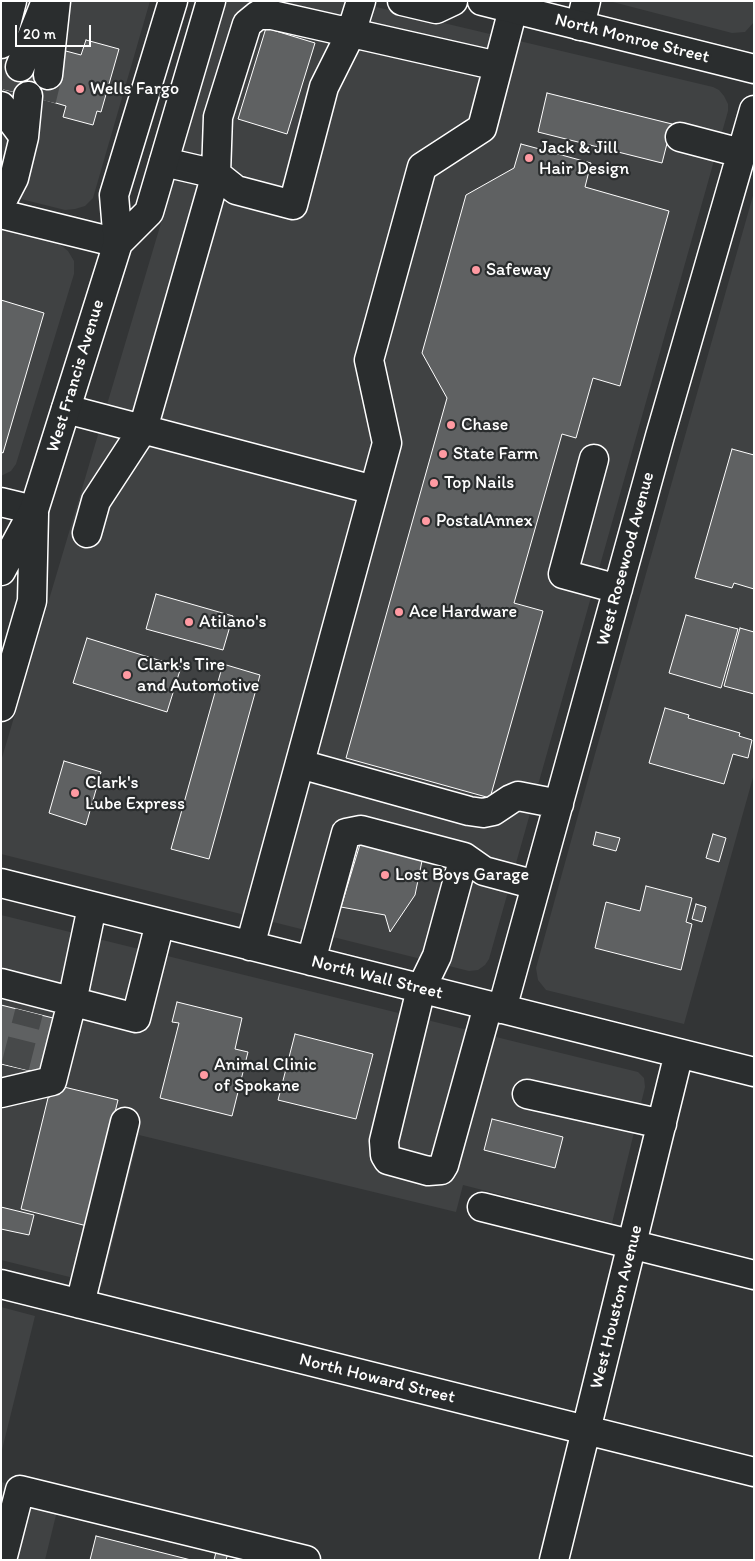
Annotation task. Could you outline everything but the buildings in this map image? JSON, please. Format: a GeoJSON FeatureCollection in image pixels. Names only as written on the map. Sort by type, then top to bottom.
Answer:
{"type":"FeatureCollection","features":[{"type":"Feature","properties":{"kind":"street"},"geometry":{"type":"LineString","coordinates":[[1,44],[12,1]]}},
{"type":"Feature","properties":{"kind":"street"},"geometry":{"type":"LineString","coordinates":[[1,202],[14,178],[24,137],[27,87],[46,1]]}},
{"type":"Feature","properties":{"kind":"street"},"geometry":{"type":"LineString","coordinates":[[24,137],[27,87],[51,1]]}},
{"type":"Feature","properties":{"kind":"street"},"geometry":{"type":"LineString","coordinates":[[27,87],[56,1]]}},
{"type":"Feature","properties":{"kind":"street","name":"West Francis Avenue"},"geometry":{"type":"LineString","coordinates":[[1,571],[34,510],[118,243],[114,194],[173,1]]}},
{"type":"Feature","properties":{"kind":"street","name":"West Francis Avenue"},"geometry":{"type":"LineString","coordinates":[[118,243],[149,212],[211,1]]}},
{"type":"Feature","properties":{"kind":"street"},"geometry":{"type":"LineString","coordinates":[[164,162],[216,174],[236,190],[293,205],[324,87],[351,33],[361,1]]}},
{"type":"Feature","properties":{"kind":"street"},"geometry":{"type":"LineString","coordinates":[[402,1],[436,8],[454,1]]}},
{"type":"Feature","properties":{"kind":"street","name":"North Monroe Street"},"geometry":{"type":"LineString","coordinates":[[482,1],[513,9],[583,14],[754,69]]}},
{"type":"Feature","properties":{"kind":"street"},"geometry":{"type":"LineString","coordinates":[[250,946],[387,443],[369,360],[422,167],[482,128],[513,9]]}},
{"type":"Feature","properties":{"kind":"street"},"geometry":{"type":"LineString","coordinates":[[87,533],[96,501],[143,429],[216,174],[218,117],[247,24],[258,15],[272,15],[498,66]]}},
{"type":"Feature","properties":{"kind":"street","name":"West Rosewood Avenue"},"geometry":{"type":"LineString","coordinates":[[420,989],[384,1141],[384,1148],[388,1160],[428,1171],[441,1170],[536,885],[660,436],[754,110]]}},
{"type":"Feature","properties":{"kind":"street"},"geometry":{"type":"LineString","coordinates":[[680,137],[741,152]]}},
{"type":"Feature","properties":{"kind":"street"},"geometry":{"type":"LineString","coordinates":[[1,214],[118,243]]}},
{"type":"Feature","properties":{"kind":"street"},"geometry":{"type":"LineString","coordinates":[[66,409],[374,490]]}},
{"type":"Feature","properties":{"kind":"street"},"geometry":{"type":"LineString","coordinates":[[594,459],[563,574],[618,589]]}},
{"type":"Feature","properties":{"kind":"street"},"geometry":{"type":"LineString","coordinates":[[1,502],[34,510]]}},
{"type":"Feature","properties":{"kind":"street","name":"West Francis Avenue"},"geometry":{"type":"LineString","coordinates":[[1,707],[32,602],[34,510]]}},
{"type":"Feature","properties":{"kind":"street"},"geometry":{"type":"LineString","coordinates":[[300,764],[469,811],[483,813],[493,811],[510,799],[518,796],[559,804]]}},
{"type":"Feature","properties":{"kind":"street"},"geometry":{"type":"LineString","coordinates":[[312,961],[346,833],[361,830],[464,857],[484,871],[536,885]]}},
{"type":"Feature","properties":{"kind":"street"},"geometry":{"type":"LineString","coordinates":[[420,989],[437,956],[464,857]]}},
{"type":"Feature","properties":{"kind":"street","name":"North Wall Street"},"geometry":{"type":"LineString","coordinates":[[1,884],[754,1072]]}},
{"type":"Feature","properties":{"kind":"street"},"geometry":{"type":"LineString","coordinates":[[8,1084],[52,1081],[72,1002],[92,906]]}},
{"type":"Feature","properties":{"kind":"street"},"geometry":{"type":"LineString","coordinates":[[1,983],[31,1002],[72,1002],[136,1018],[160,923]]}},
{"type":"Feature","properties":{"kind":"street","name":"West Houston Avenue"},"geometry":{"type":"LineString","coordinates":[[554,1560],[679,1053]]}},
{"type":"Feature","properties":{"kind":"street"},"geometry":{"type":"LineString","coordinates":[[527,1094],[662,1124]]}},
{"type":"Feature","properties":{"kind":"street"},"geometry":{"type":"LineString","coordinates":[[80,1304],[125,1122]]}},
{"type":"Feature","properties":{"kind":"street"},"geometry":{"type":"LineString","coordinates":[[482,1207],[754,1275]]}},
{"type":"Feature","properties":{"kind":"street","name":"North Howard Street"},"geometry":{"type":"LineString","coordinates":[[1,1284],[754,1472]]}},
{"type":"Feature","properties":{"kind":"street"},"geometry":{"type":"LineString","coordinates":[[2,1560],[20,1490],[306,1560]]}},
{"type":"Feature","properties":{"kind":"shaded area"},"geometry":{"type":"Polygon","coordinates":[[[1,1],[150,1],[93,198],[85,206],[65,210],[1,194],[1,1]]]}},
{"type":"Feature","properties":{"kind":"shaded area"},"geometry":{"type":"Polygon","coordinates":[[[227,1],[351,1],[713,87],[719,90],[728,104],[728,111],[489,959],[478,970],[469,971],[1,854],[1,761],[227,1]]]}},
{"type":"Feature","properties":{"kind":"shaded area"},"geometry":{"type":"Polygon","coordinates":[[[609,1],[754,1],[754,22],[745,32],[732,33],[609,1]]]}},
{"type":"Feature","properties":{"kind":"shaded area"},"geometry":{"type":"Polygon","coordinates":[[[754,192],[754,774],[684,1024],[546,990],[538,980],[536,968],[754,192]]]}},
{"type":"Feature","properties":{"kind":"shaded area"},"geometry":{"type":"Polygon","coordinates":[[[1,229],[57,242],[68,251],[74,261],[74,274],[16,464],[11,471],[1,476],[1,229]]]}},
{"type":"Feature","properties":{"kind":"shaded area"},"geometry":{"type":"Polygon","coordinates":[[[1,915],[638,1072],[644,1078],[645,1087],[612,1223],[463,1185],[456,1212],[139,1135],[102,1285],[1,1260],[1,915]]]}},
{"type":"Feature","properties":{"kind":"shaded area"},"geometry":{"type":"Polygon","coordinates":[[[1,1307],[35,1316],[1,1454],[1,1307]]]}},
{"type":"Feature","properties":{"kind":"shaded area"},"geometry":{"type":"Polygon","coordinates":[[[1,1482],[10,1484],[58,1507],[45,1560],[1,1560],[1,1482]]]}},
{"type":"Feature","properties":{"kind":"tunnel"},"geometry":{"type":"LineString","coordinates":[[14,92],[20,67]]}},
{"type":"Feature","properties":{"kind":"tunnel"},"geometry":{"type":"LineString","coordinates":[[42,100],[48,75]]}},
{"type":"Feature","properties":{"kind":"tunnel"},"geometry":{"type":"LineString","coordinates":[[15,1067],[29,1012]]}},
{"type":"Feature","properties":{"kind":"place","name":"Wells Fargo"},"geometry":{"type":"Point","coordinates":[80,89]}},
{"type":"Feature","properties":{"kind":"place","name":"Jack & Jill Hair Design"},"geometry":{"type":"Point","coordinates":[529,158]}},
{"type":"Feature","properties":{"kind":"place","name":"Safeway"},"geometry":{"type":"Point","coordinates":[476,270]}},
{"type":"Feature","properties":{"kind":"place","name":"Chase"},"geometry":{"type":"Point","coordinates":[451,425]}},
{"type":"Feature","properties":{"kind":"place","name":"State Farm"},"geometry":{"type":"Point","coordinates":[443,454]}},
{"type":"Feature","properties":{"kind":"place","name":"Top Nails"},"geometry":{"type":"Point","coordinates":[434,483]}},
{"type":"Feature","properties":{"kind":"place","name":"PostalAnnex"},"geometry":{"type":"Point","coordinates":[426,521]}},
{"type":"Feature","properties":{"kind":"place","name":"Ace Hardware"},"geometry":{"type":"Point","coordinates":[399,612]}},
{"type":"Feature","properties":{"kind":"place","name":"Atilano's"},"geometry":{"type":"Point","coordinates":[189,622]}},
{"type":"Feature","properties":{"kind":"place","name":"Clark's Tire and Automotive"},"geometry":{"type":"Point","coordinates":[127,675]}},
{"type":"Feature","properties":{"kind":"place","name":"Clark's Lube Express"},"geometry":{"type":"Point","coordinates":[75,793]}},
{"type":"Feature","properties":{"kind":"place","name":"Lost Boys Garage"},"geometry":{"type":"Point","coordinates":[385,875]}},
{"type":"Feature","properties":{"kind":"place","name":"Animal Clinic of Spokane"},"geometry":{"type":"Point","coordinates":[204,1075]}}]}
